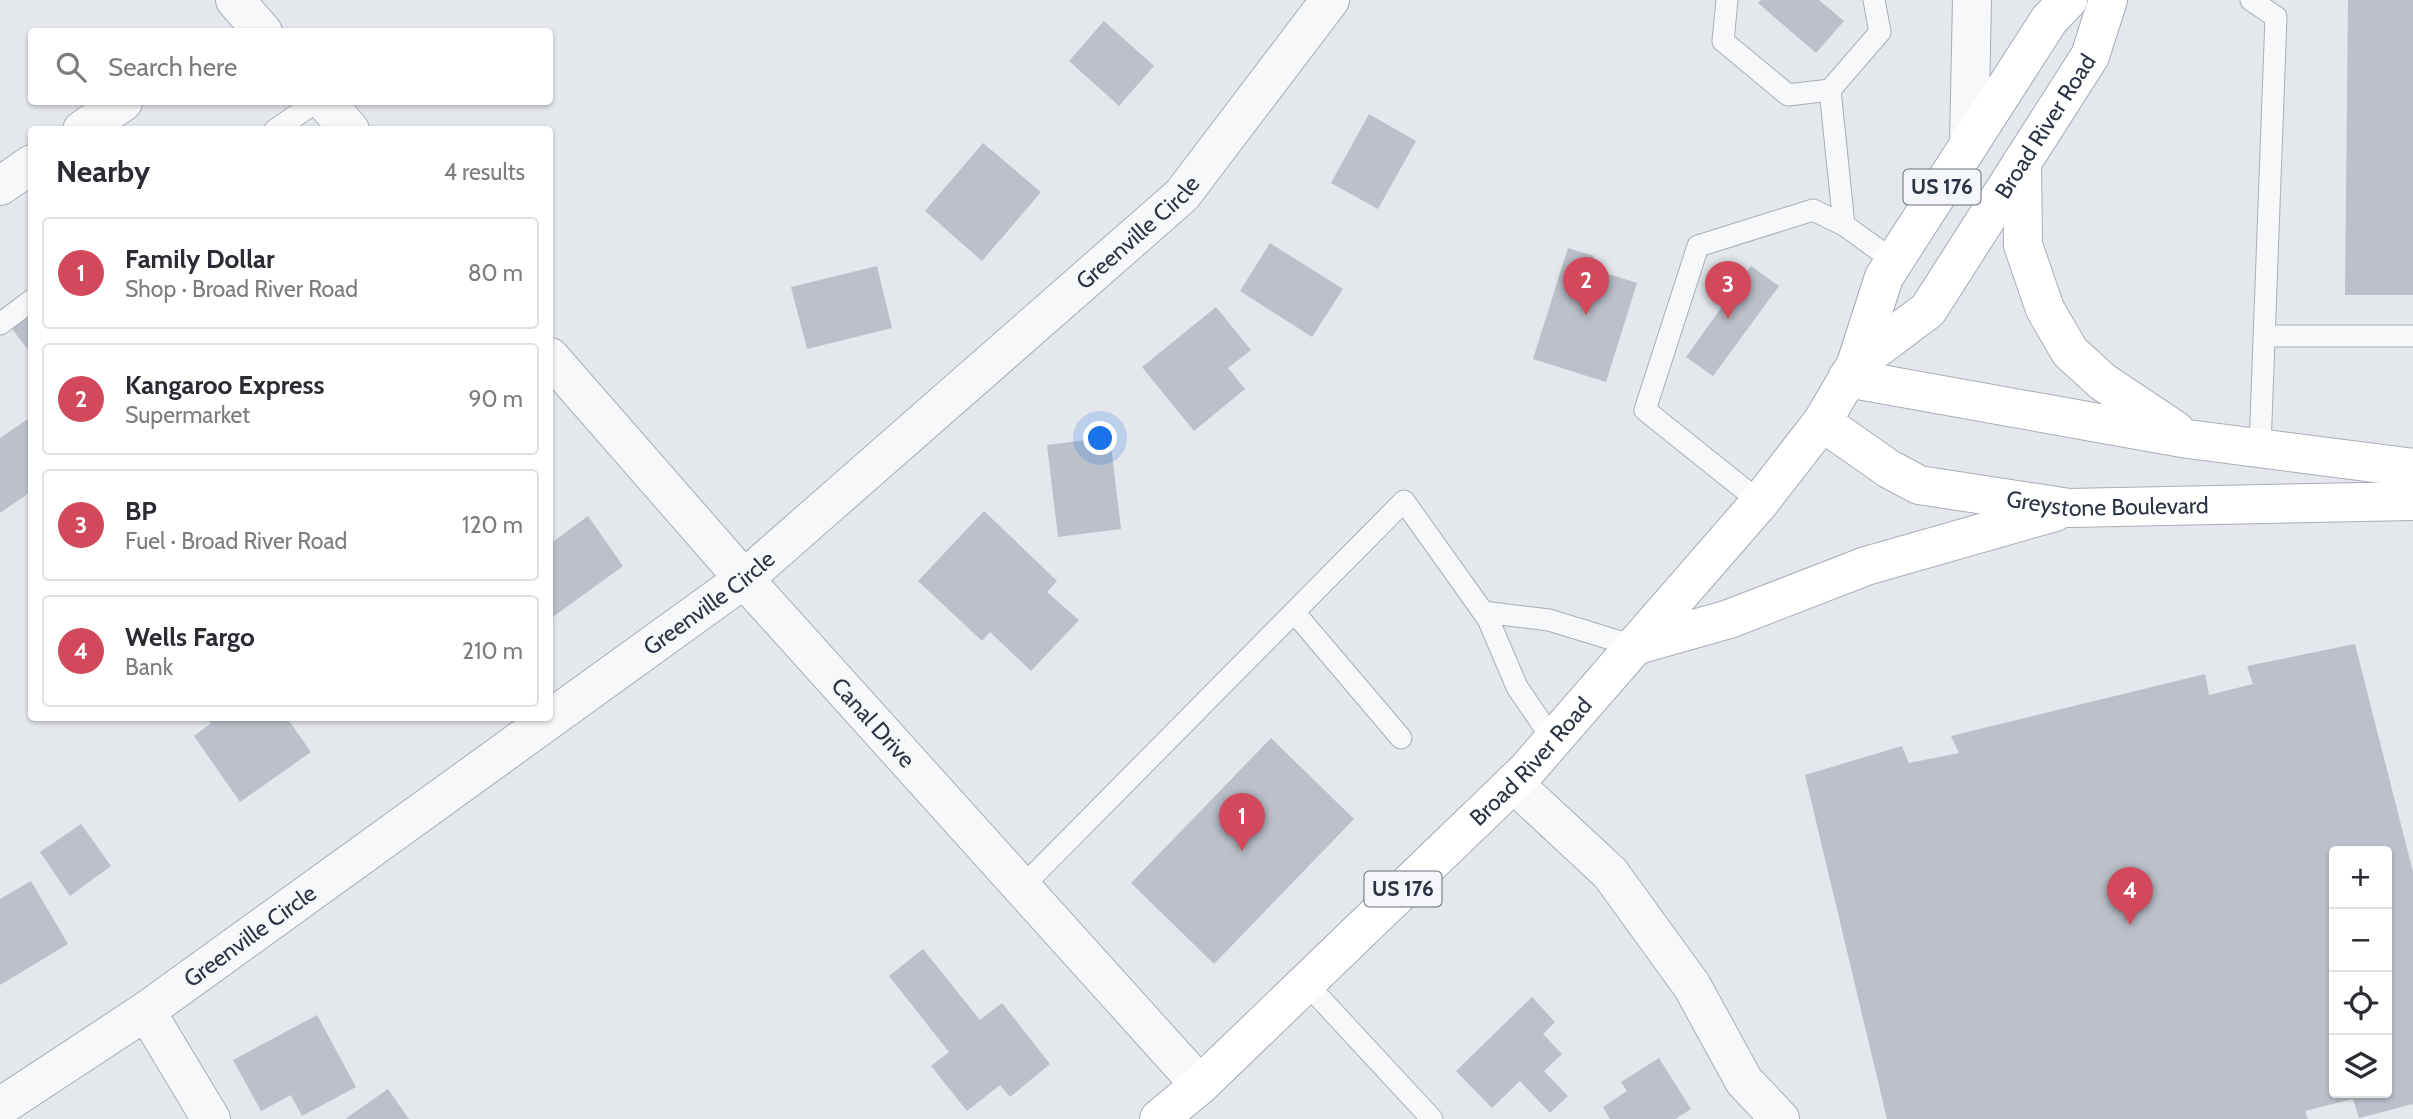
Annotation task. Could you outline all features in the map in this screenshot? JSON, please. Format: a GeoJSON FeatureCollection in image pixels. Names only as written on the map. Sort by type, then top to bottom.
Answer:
{"type":"FeatureCollection","features":[{"type":"Feature","properties":{"kind":"main road","name":"Broad River Road"},"geometry":{"type":"LineString","coordinates":[[1160,1119],[1200,1085],[1513,783],[1760,502],[1822,422],[1851,371],[1884,277],[2049,20],[2068,0]]}},
{"type":"Feature","properties":{"kind":"main road","name":"Broad River Road"},"geometry":{"type":"LineString","coordinates":[[1851,371],[1928,310],[2090,56],[2108,0]]}},
{"type":"Feature","properties":{"kind":"main road"},"geometry":{"type":"LineString","coordinates":[[2090,56],[2137,0]]}},
{"type":"Feature","properties":{"kind":"main road"},"geometry":{"type":"LineString","coordinates":[[2022,162],[2022,245],[2045,309],[2070,352],[2103,382],[2188,439]]}},
{"type":"Feature","properties":{"kind":"main road"},"geometry":{"type":"LineString","coordinates":[[1851,371],[2188,439],[2413,468]]}},
{"type":"Feature","properties":{"kind":"main road","name":"Greystone Boulevard"},"geometry":{"type":"LineString","coordinates":[[1822,422],[1889,469],[1919,485],[2069,508],[2413,501]]}},
{"type":"Feature","properties":{"kind":"main road"},"geometry":{"type":"LineString","coordinates":[[1634,646],[1729,619],[1866,566],[2069,508]]}},
{"type":"Feature","properties":{"kind":"street","name":"Greenville Circle"},"geometry":{"type":"LineString","coordinates":[[553,717],[744,579],[1182,195],[1331,0]]}},
{"type":"Feature","properties":{"kind":"street"},"geometry":{"type":"LineString","coordinates":[[1969,145],[1972,0]]}},
{"type":"Feature","properties":{"kind":"street"},"geometry":{"type":"LineString","coordinates":[[88,126],[119,105]]}},
{"type":"Feature","properties":{"kind":"street"},"geometry":{"type":"LineString","coordinates":[[328,105],[346,126]]}},
{"type":"Feature","properties":{"kind":"street"},"geometry":{"type":"LineString","coordinates":[[0,186],[28,167]]}},
{"type":"Feature","properties":{"kind":"street","name":"Canal Drive"},"geometry":{"type":"LineString","coordinates":[[553,360],[744,579],[1200,1085]]}},
{"type":"Feature","properties":{"kind":"street","name":"Greenville Circle"},"geometry":{"type":"LineString","coordinates":[[0,1107],[146,1011],[547,721]]}},
{"type":"Feature","properties":{"kind":"street"},"geometry":{"type":"LineString","coordinates":[[1513,783],[1610,873],[1692,986],[1744,1081],[1780,1119]]}},
{"type":"Feature","properties":{"kind":"street"},"geometry":{"type":"LineString","coordinates":[[146,1011],[211,1119]]}},
{"type":"Feature","properties":{"kind":"lane"},"geometry":{"type":"LineString","coordinates":[[1727,0],[1723,41],[1788,95],[1830,90],[1880,32],[1874,0]]}},
{"type":"Feature","properties":{"kind":"lane"},"geometry":{"type":"LineString","coordinates":[[2251,0],[2276,17],[2260,448]]}},
{"type":"Feature","properties":{"kind":"lane"},"geometry":{"type":"LineString","coordinates":[[1830,90],[1844,225]]}},
{"type":"Feature","properties":{"kind":"lane"},"geometry":{"type":"LineString","coordinates":[[281,126],[312,105]]}},
{"type":"Feature","properties":{"kind":"lane"},"geometry":{"type":"LineString","coordinates":[[1760,502],[1645,411],[1698,246],[1812,210],[1844,225],[1894,261]]}},
{"type":"Feature","properties":{"kind":"lane"},"geometry":{"type":"LineString","coordinates":[[0,324],[28,303]]}},
{"type":"Feature","properties":{"kind":"lane"},"geometry":{"type":"LineString","coordinates":[[2264,336],[2413,336]]}},
{"type":"Feature","properties":{"kind":"lane"},"geometry":{"type":"LineString","coordinates":[[1022,887],[1404,501],[1485,616],[1517,687],[1553,740]]}},
{"type":"Feature","properties":{"kind":"lane"},"geometry":{"type":"LineString","coordinates":[[1294,612],[1401,738]]}},
{"type":"Feature","properties":{"kind":"lane"},"geometry":{"type":"LineString","coordinates":[[1485,616],[1549,620],[1634,646]]}},
{"type":"Feature","properties":{"kind":"lane"},"geometry":{"type":"LineString","coordinates":[[1306,983],[1432,1119]]}},
{"type":"Feature","properties":{"kind":"building"},"geometry":{"type":"Polygon","coordinates":[[[1761,0],[1819,0],[1844,21],[1816,53],[1758,3],[1761,0]]]}},
{"type":"Feature","properties":{"kind":"building"},"geometry":{"type":"Polygon","coordinates":[[[2348,0],[2413,0],[2413,295],[2345,295],[2348,0]]]}},
{"type":"Feature","properties":{"kind":"building"},"geometry":{"type":"Polygon","coordinates":[[[1104,21],[1154,66],[1119,106],[1069,61],[1104,21]]]}},
{"type":"Feature","properties":{"kind":"building"},"geometry":{"type":"Polygon","coordinates":[[[1369,114],[1416,141],[1378,209],[1331,183],[1369,114]]]}},
{"type":"Feature","properties":{"kind":"building"},"geometry":{"type":"Polygon","coordinates":[[[983,143],[1041,192],[982,261],[925,211],[983,143]]]}},
{"type":"Feature","properties":{"kind":"building"},"geometry":{"type":"Polygon","coordinates":[[[1270,243],[1343,289],[1312,337],[1240,291],[1270,243]]]}},
{"type":"Feature","properties":{"kind":"building"},"geometry":{"type":"Polygon","coordinates":[[[1568,248],[1594,256],[1590,268],[1637,283],[1606,382],[1533,359],[1568,248]]]}},
{"type":"Feature","properties":{"kind":"building"},"geometry":{"type":"Polygon","coordinates":[[[877,266],[892,328],[807,349],[791,287],[877,266]]]}},
{"type":"Feature","properties":{"kind":"building"},"geometry":{"type":"Polygon","coordinates":[[[1751,266],[1779,286],[1713,376],[1686,357],[1751,266]]]}},
{"type":"Feature","properties":{"kind":"building"},"geometry":{"type":"Polygon","coordinates":[[[1216,307],[1251,350],[1228,368],[1245,389],[1194,431],[1142,367],[1216,307]]]}},
{"type":"Feature","properties":{"kind":"building"},"geometry":{"type":"Polygon","coordinates":[[[28,312],[28,350],[9,325],[28,312]]]}},
{"type":"Feature","properties":{"kind":"building"},"geometry":{"type":"Polygon","coordinates":[[[28,419],[28,494],[0,513],[0,438],[28,419]]]}},
{"type":"Feature","properties":{"kind":"building"},"geometry":{"type":"Polygon","coordinates":[[[1110,437],[1121,529],[1058,537],[1047,445],[1110,437]]]}},
{"type":"Feature","properties":{"kind":"building"},"geometry":{"type":"Polygon","coordinates":[[[984,511],[1057,581],[1047,592],[1079,620],[1031,671],[990,632],[982,641],[918,581],[984,511]]]}},
{"type":"Feature","properties":{"kind":"building"},"geometry":{"type":"Polygon","coordinates":[[[588,516],[623,566],[553,617],[553,542],[588,516]]]}},
{"type":"Feature","properties":{"kind":"building"},"geometry":{"type":"Polygon","coordinates":[[[2355,644],[2413,872],[2413,1104],[2359,1118],[2353,1099],[2305,1111],[2308,1119],[1887,1119],[1805,775],[1902,746],[1909,763],[1959,753],[1951,736],[2205,674],[2209,695],[2253,684],[2247,666],[2355,644]]]}},
{"type":"Feature","properties":{"kind":"building"},"geometry":{"type":"Polygon","coordinates":[[[209,721],[289,721],[311,752],[240,802],[194,736],[211,723],[209,721]]]}},
{"type":"Feature","properties":{"kind":"building"},"geometry":{"type":"Polygon","coordinates":[[[1271,738],[1354,819],[1214,964],[1131,883],[1271,738]]]}},
{"type":"Feature","properties":{"kind":"building"},"geometry":{"type":"Polygon","coordinates":[[[81,824],[111,866],[70,896],[40,852],[81,824]]]}},
{"type":"Feature","properties":{"kind":"building"},"geometry":{"type":"Polygon","coordinates":[[[31,881],[68,944],[0,985],[0,899],[31,881]]]}},
{"type":"Feature","properties":{"kind":"building"},"geometry":{"type":"Polygon","coordinates":[[[923,949],[980,1020],[1002,1003],[1050,1064],[1010,1097],[1000,1085],[967,1111],[931,1066],[949,1052],[889,976],[923,949]]]}},
{"type":"Feature","properties":{"kind":"building"},"geometry":{"type":"Polygon","coordinates":[[[1532,997],[1555,1022],[1543,1034],[1562,1054],[1544,1071],[1568,1096],[1550,1113],[1520,1081],[1492,1108],[1456,1071],[1532,997]]]}},
{"type":"Feature","properties":{"kind":"building"},"geometry":{"type":"Polygon","coordinates":[[[317,1015],[356,1087],[302,1116],[291,1095],[261,1111],[233,1060],[317,1015]]]}},
{"type":"Feature","properties":{"kind":"building"},"geometry":{"type":"Polygon","coordinates":[[[1659,1058],[1691,1109],[1675,1119],[1610,1119],[1603,1107],[1627,1091],[1621,1082],[1659,1058]]]}},
{"type":"Feature","properties":{"kind":"building"},"geometry":{"type":"Polygon","coordinates":[[[388,1089],[409,1119],[345,1119],[388,1089]]]}},
{"type":"Feature","properties":{"kind":"place","name":"Kangaroo Express"},"geometry":{"type":"Point","coordinates":[1586,315]}},
{"type":"Feature","properties":{"kind":"place","name":"BP"},"geometry":{"type":"Point","coordinates":[1728,319]}},
{"type":"Feature","properties":{"kind":"place","name":"Family Dollar"},"geometry":{"type":"Point","coordinates":[1242,851]}},
{"type":"Feature","properties":{"kind":"place","name":"Wells Fargo"},"geometry":{"type":"Point","coordinates":[2130,925]}}]}
